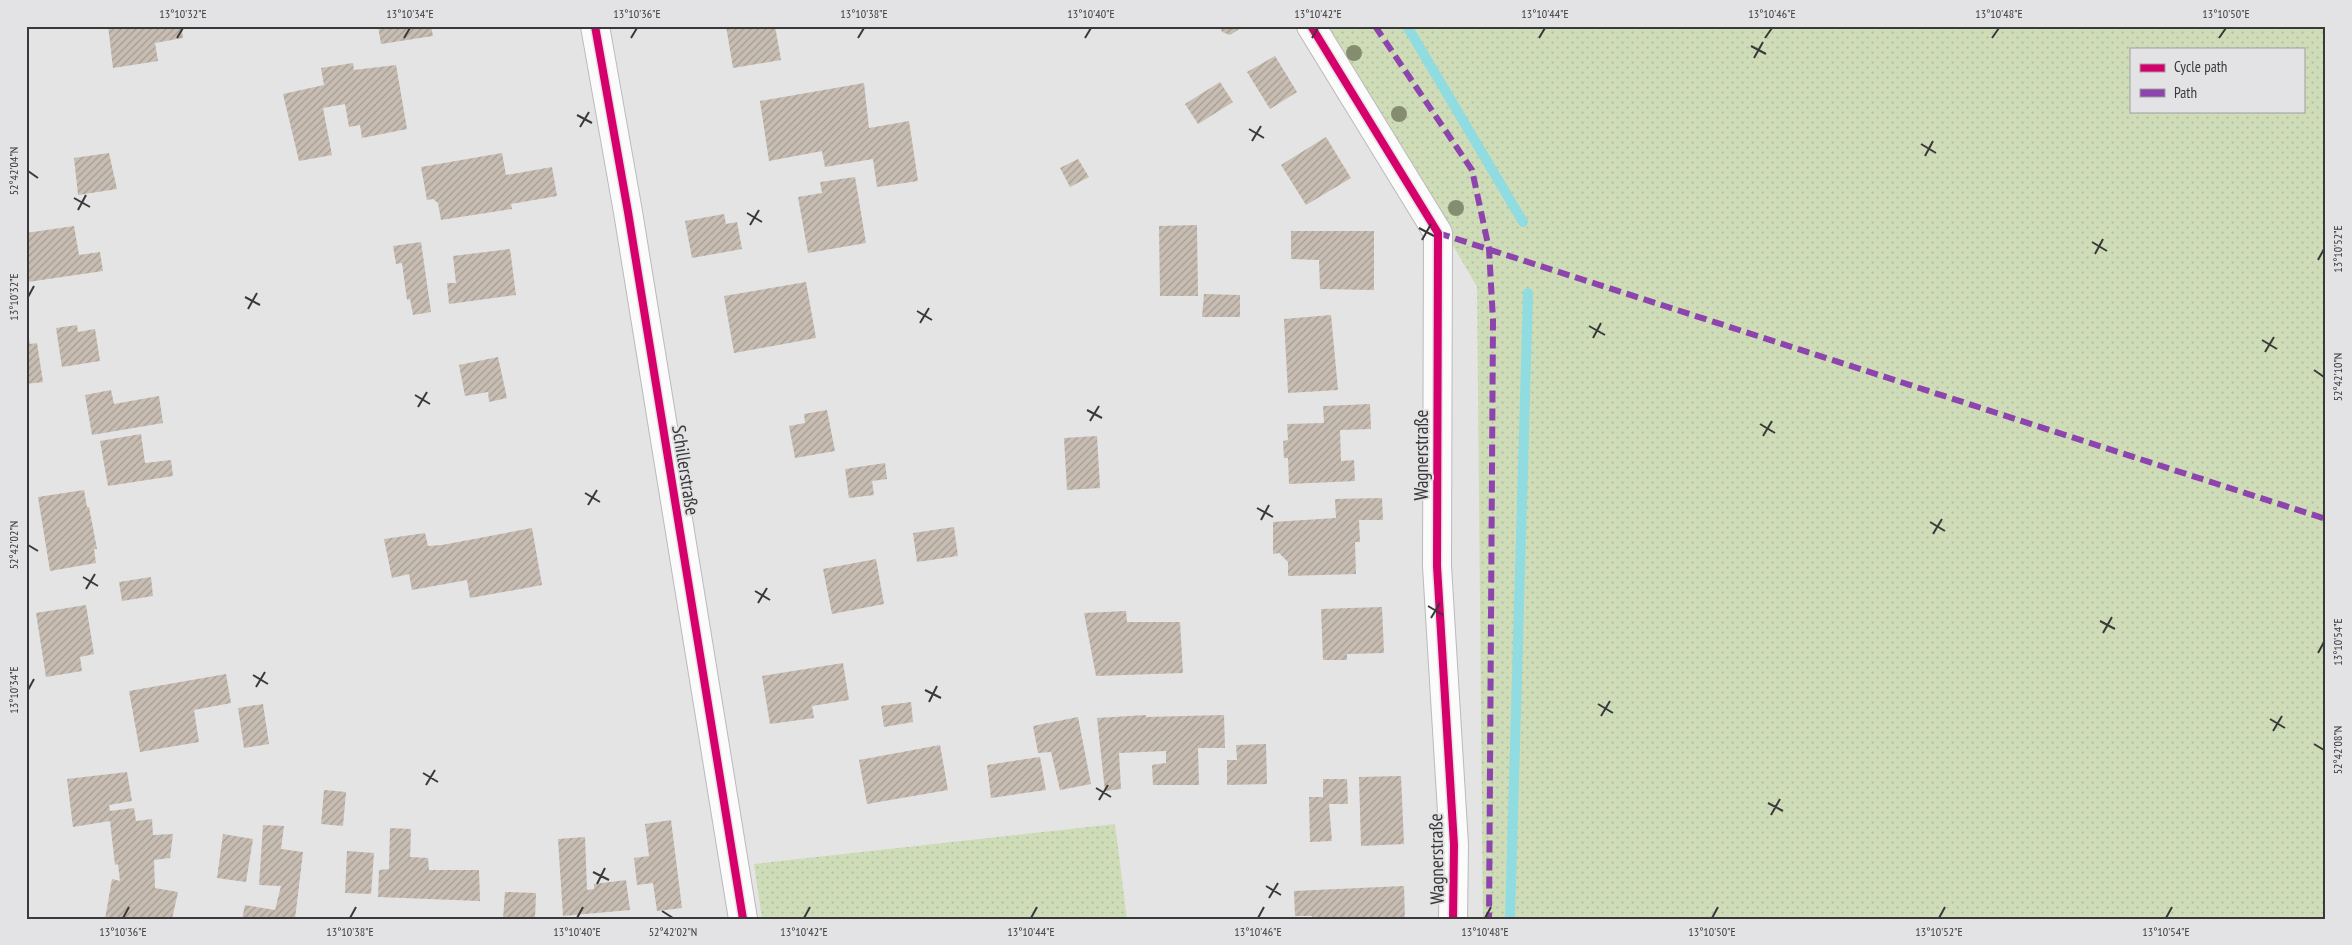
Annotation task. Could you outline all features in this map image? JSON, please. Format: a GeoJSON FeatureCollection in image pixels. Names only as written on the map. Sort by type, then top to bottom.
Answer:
{"type":"FeatureCollection","features":[{"type":"Feature","properties":{"kind":"street","name":"Schillerstraße"},"geometry":{"type":"LineString","coordinates":[[595,26],[628,212],[743,919]]}},
{"type":"Feature","properties":{"kind":"street","name":"Wagnerstraße"},"geometry":{"type":"LineString","coordinates":[[1311,26],[1438,232],[1438,566],[1454,845],[1453,919]]}},
{"type":"Feature","properties":{"kind":"green space"},"geometry":{"type":"Polygon","coordinates":[[[1326,26],[2326,26],[2326,919],[1483,919],[1477,287],[1326,26]]]}},
{"type":"Feature","properties":{"kind":"green space"},"geometry":{"type":"Polygon","coordinates":[[[1115,824],[1127,919],[762,919],[754,864],[1115,824]]]}},
{"type":"Feature","properties":{"kind":"building"},"geometry":{"type":"Polygon","coordinates":[[[108,26],[181,26],[183,38],[155,43],[158,61],[113,68],[108,26]]]}},
{"type":"Feature","properties":{"kind":"building"},"geometry":{"type":"Polygon","coordinates":[[[378,26],[431,26],[433,36],[381,44],[378,26]]]}},
{"type":"Feature","properties":{"kind":"building"},"geometry":{"type":"Polygon","coordinates":[[[726,26],[775,26],[781,60],[733,68],[726,26]]]}},
{"type":"Feature","properties":{"kind":"building"},"geometry":{"type":"Polygon","coordinates":[[[1220,26],[1244,26],[1230,35],[1222,32],[1220,26]]]}},
{"type":"Feature","properties":{"kind":"building"},"geometry":{"type":"Polygon","coordinates":[[[1275,56],[1297,92],[1270,109],[1247,72],[1275,56]]]}},
{"type":"Feature","properties":{"kind":"building"},"geometry":{"type":"Polygon","coordinates":[[[353,63],[354,70],[396,65],[407,129],[362,138],[360,125],[349,127],[345,104],[323,108],[332,155],[299,161],[283,94],[324,85],[321,68],[353,63]]]}},
{"type":"Feature","properties":{"kind":"building"},"geometry":{"type":"Polygon","coordinates":[[[1220,82],[1233,102],[1198,124],[1185,104],[1220,82]]]}},
{"type":"Feature","properties":{"kind":"building"},"geometry":{"type":"Polygon","coordinates":[[[864,83],[869,128],[909,121],[918,181],[877,187],[873,159],[825,167],[822,151],[769,161],[760,101],[864,83]]]}},
{"type":"Feature","properties":{"kind":"building"},"geometry":{"type":"Polygon","coordinates":[[[1326,137],[1351,178],[1306,205],[1281,165],[1326,137]]]}},
{"type":"Feature","properties":{"kind":"building"},"geometry":{"type":"Polygon","coordinates":[[[109,153],[117,189],[78,195],[74,158],[109,153]]]}},
{"type":"Feature","properties":{"kind":"building"},"geometry":{"type":"Polygon","coordinates":[[[502,153],[506,175],[552,167],[557,196],[511,204],[512,209],[441,220],[438,203],[433,199],[427,200],[421,167],[502,153]]]}},
{"type":"Feature","properties":{"kind":"building"},"geometry":{"type":"Polygon","coordinates":[[[1078,159],[1089,177],[1070,187],[1060,168],[1078,159]]]}},
{"type":"Feature","properties":{"kind":"building"},"geometry":{"type":"Polygon","coordinates":[[[855,177],[866,243],[808,253],[798,197],[822,193],[820,182],[855,177]]]}},
{"type":"Feature","properties":{"kind":"building"},"geometry":{"type":"Polygon","coordinates":[[[724,214],[726,224],[737,222],[742,249],[692,258],[685,221],[724,214]]]}},
{"type":"Feature","properties":{"kind":"building"},"geometry":{"type":"Polygon","coordinates":[[[1197,225],[1198,296],[1160,296],[1159,226],[1197,225]]]}},
{"type":"Feature","properties":{"kind":"building"},"geometry":{"type":"Polygon","coordinates":[[[74,226],[79,255],[100,252],[103,271],[28,282],[26,233],[74,226]]]}},
{"type":"Feature","properties":{"kind":"building"},"geometry":{"type":"Polygon","coordinates":[[[1291,231],[1374,231],[1374,290],[1320,289],[1319,260],[1291,259],[1291,231]]]}},
{"type":"Feature","properties":{"kind":"building"},"geometry":{"type":"Polygon","coordinates":[[[421,242],[431,312],[413,315],[410,299],[407,300],[402,263],[396,264],[393,246],[421,242]]]}},
{"type":"Feature","properties":{"kind":"building"},"geometry":{"type":"Polygon","coordinates":[[[510,249],[516,295],[449,304],[447,283],[456,283],[453,256],[510,249]]]}},
{"type":"Feature","properties":{"kind":"building"},"geometry":{"type":"Polygon","coordinates":[[[806,282],[816,338],[734,353],[724,296],[806,282]]]}},
{"type":"Feature","properties":{"kind":"building"},"geometry":{"type":"Polygon","coordinates":[[[1204,294],[1240,295],[1240,317],[1202,317],[1204,294]]]}},
{"type":"Feature","properties":{"kind":"building"},"geometry":{"type":"Polygon","coordinates":[[[1331,315],[1338,390],[1288,393],[1284,319],[1331,315]]]}},
{"type":"Feature","properties":{"kind":"building"},"geometry":{"type":"Polygon","coordinates":[[[77,325],[78,332],[95,329],[100,361],[62,367],[56,328],[77,325]]]}},
{"type":"Feature","properties":{"kind":"building"},"geometry":{"type":"Polygon","coordinates":[[[26,327],[30,344],[37,343],[43,382],[26,384],[26,327]]]}},
{"type":"Feature","properties":{"kind":"building"},"geometry":{"type":"Polygon","coordinates":[[[498,357],[507,398],[489,402],[488,392],[465,396],[459,365],[498,357]]]}},
{"type":"Feature","properties":{"kind":"building"},"geometry":{"type":"Polygon","coordinates":[[[111,390],[114,404],[159,396],[163,423],[92,435],[85,395],[111,390]]]}},
{"type":"Feature","properties":{"kind":"building"},"geometry":{"type":"Polygon","coordinates":[[[1370,404],[1371,429],[1340,430],[1341,461],[1354,460],[1355,481],[1289,484],[1288,458],[1284,458],[1283,441],[1288,440],[1287,424],[1324,423],[1323,406],[1370,404]]]}},
{"type":"Feature","properties":{"kind":"building"},"geometry":{"type":"Polygon","coordinates":[[[827,410],[835,451],[795,458],[789,426],[805,423],[804,414],[827,410]]]}},
{"type":"Feature","properties":{"kind":"building"},"geometry":{"type":"Polygon","coordinates":[[[141,434],[145,463],[171,460],[173,476],[108,486],[100,441],[141,434]]]}},
{"type":"Feature","properties":{"kind":"building"},"geometry":{"type":"Polygon","coordinates":[[[1097,436],[1100,488],[1067,490],[1064,438],[1097,436]]]}},
{"type":"Feature","properties":{"kind":"building"},"geometry":{"type":"Polygon","coordinates":[[[885,463],[887,479],[872,481],[874,495],[849,498],[845,469],[885,463]]]}},
{"type":"Feature","properties":{"kind":"building"},"geometry":{"type":"Polygon","coordinates":[[[84,490],[97,549],[94,549],[96,563],[50,571],[38,497],[84,490]]]}},
{"type":"Feature","properties":{"kind":"building"},"geometry":{"type":"Polygon","coordinates":[[[1382,498],[1383,520],[1359,520],[1360,542],[1355,542],[1356,574],[1288,576],[1288,562],[1279,553],[1273,554],[1273,522],[1336,518],[1335,499],[1382,498]]]}},
{"type":"Feature","properties":{"kind":"building"},"geometry":{"type":"Polygon","coordinates":[[[954,527],[958,556],[917,562],[913,533],[954,527]]]}},
{"type":"Feature","properties":{"kind":"building"},"geometry":{"type":"Polygon","coordinates":[[[532,528],[542,585],[470,598],[467,580],[412,590],[409,574],[392,578],[384,539],[425,533],[428,546],[442,545],[532,528]]]}},
{"type":"Feature","properties":{"kind":"building"},"geometry":{"type":"Polygon","coordinates":[[[876,559],[884,604],[832,614],[823,569],[876,559]]]}},
{"type":"Feature","properties":{"kind":"building"},"geometry":{"type":"Polygon","coordinates":[[[151,577],[153,596],[122,601],[119,582],[151,577]]]}},
{"type":"Feature","properties":{"kind":"building"},"geometry":{"type":"Polygon","coordinates":[[[86,605],[94,654],[80,657],[82,671],[46,677],[36,613],[86,605]]]}},
{"type":"Feature","properties":{"kind":"building"},"geometry":{"type":"Polygon","coordinates":[[[1382,607],[1384,653],[1347,654],[1347,660],[1323,660],[1321,609],[1382,607]]]}},
{"type":"Feature","properties":{"kind":"building"},"geometry":{"type":"Polygon","coordinates":[[[1126,611],[1127,622],[1180,622],[1183,673],[1096,676],[1084,613],[1126,611]]]}},
{"type":"Feature","properties":{"kind":"building"},"geometry":{"type":"Polygon","coordinates":[[[843,663],[849,700],[812,706],[814,718],[770,724],[762,676],[843,663]]]}},
{"type":"Feature","properties":{"kind":"building"},"geometry":{"type":"Polygon","coordinates":[[[226,674],[231,703],[194,710],[199,742],[140,752],[129,691],[226,674]]]}},
{"type":"Feature","properties":{"kind":"building"},"geometry":{"type":"Polygon","coordinates":[[[911,702],[913,722],[884,727],[881,706],[911,702]]]}},
{"type":"Feature","properties":{"kind":"building"},"geometry":{"type":"Polygon","coordinates":[[[263,704],[269,744],[244,748],[238,708],[263,704]]]}},
{"type":"Feature","properties":{"kind":"building"},"geometry":{"type":"Polygon","coordinates":[[[1146,715],[1146,717],[1224,715],[1225,748],[1198,748],[1199,785],[1153,785],[1152,765],[1166,763],[1166,751],[1119,753],[1121,789],[1105,791],[1097,718],[1146,715]]]}},
{"type":"Feature","properties":{"kind":"building"},"geometry":{"type":"Polygon","coordinates":[[[1078,717],[1091,784],[1060,790],[1051,752],[1038,753],[1033,726],[1078,717]]]}},
{"type":"Feature","properties":{"kind":"building"},"geometry":{"type":"Polygon","coordinates":[[[1266,744],[1267,784],[1227,785],[1227,760],[1237,760],[1236,745],[1266,744]]]}},
{"type":"Feature","properties":{"kind":"building"},"geometry":{"type":"Polygon","coordinates":[[[940,745],[948,790],[867,804],[859,760],[940,745]]]}},
{"type":"Feature","properties":{"kind":"building"},"geometry":{"type":"Polygon","coordinates":[[[1040,757],[1046,790],[991,798],[987,765],[1040,757]]]}},
{"type":"Feature","properties":{"kind":"building"},"geometry":{"type":"Polygon","coordinates":[[[127,772],[132,801],[109,805],[110,811],[134,808],[136,821],[152,819],[153,835],[173,834],[170,858],[154,860],[155,888],[178,892],[172,919],[105,919],[112,879],[120,881],[118,864],[115,865],[110,821],[73,827],[67,779],[127,772]]]}},
{"type":"Feature","properties":{"kind":"building"},"geometry":{"type":"Polygon","coordinates":[[[1401,776],[1404,844],[1361,846],[1359,777],[1401,776]]]}},
{"type":"Feature","properties":{"kind":"building"},"geometry":{"type":"Polygon","coordinates":[[[1323,779],[1347,779],[1348,804],[1329,804],[1332,841],[1310,842],[1309,797],[1323,797],[1323,779]]]}},
{"type":"Feature","properties":{"kind":"building"},"geometry":{"type":"Polygon","coordinates":[[[324,790],[346,792],[343,826],[321,824],[324,790]]]}},
{"type":"Feature","properties":{"kind":"building"},"geometry":{"type":"Polygon","coordinates":[[[671,820],[682,908],[657,911],[653,883],[637,885],[634,858],[649,856],[645,824],[671,820]]]}},
{"type":"Feature","properties":{"kind":"building"},"geometry":{"type":"Polygon","coordinates":[[[263,825],[284,826],[281,849],[303,852],[295,919],[242,919],[245,905],[275,910],[281,886],[259,885],[263,825]]]}},
{"type":"Feature","properties":{"kind":"building"},"geometry":{"type":"Polygon","coordinates":[[[390,828],[411,829],[410,857],[428,858],[429,870],[479,870],[480,901],[378,897],[379,870],[389,869],[390,828]]]}},
{"type":"Feature","properties":{"kind":"building"},"geometry":{"type":"Polygon","coordinates":[[[223,834],[253,839],[246,882],[217,878],[223,834]]]}},
{"type":"Feature","properties":{"kind":"building"},"geometry":{"type":"Polygon","coordinates":[[[585,837],[587,890],[594,889],[594,884],[626,880],[630,910],[563,916],[558,839],[585,837]]]}},
{"type":"Feature","properties":{"kind":"building"},"geometry":{"type":"Polygon","coordinates":[[[347,851],[374,853],[371,894],[345,893],[347,851]]]}},
{"type":"Feature","properties":{"kind":"building"},"geometry":{"type":"Polygon","coordinates":[[[1404,886],[1405,919],[1312,919],[1312,916],[1295,916],[1294,891],[1404,886]]]}},
{"type":"Feature","properties":{"kind":"building"},"geometry":{"type":"Polygon","coordinates":[[[505,892],[536,893],[535,919],[503,919],[505,892]]]}},
{"type":"Feature","properties":{"kind":"waterway"},"geometry":{"type":"LineString","coordinates":[[1407,26],[1523,222]]}},
{"type":"Feature","properties":{"kind":"waterway"},"geometry":{"type":"LineString","coordinates":[[1510,919],[1528,293]]}},
{"type":"Feature","properties":{"kind":"marked path"},"geometry":{"type":"LineString","coordinates":[[1375,26],[1472,170],[1489,249],[1493,320],[1489,919]]}},
{"type":"Feature","properties":{"kind":"marked path"},"geometry":{"type":"LineString","coordinates":[[1438,233],[2326,519]]}},
{"type":"Feature","properties":{"kind":"cycle path"},"geometry":{"type":"LineString","coordinates":[[595,26],[628,212],[743,919]]}},
{"type":"Feature","properties":{"kind":"cycle path"},"geometry":{"type":"LineString","coordinates":[[1311,26],[1438,233],[1437,566],[1454,845],[1453,919]]}}]}
